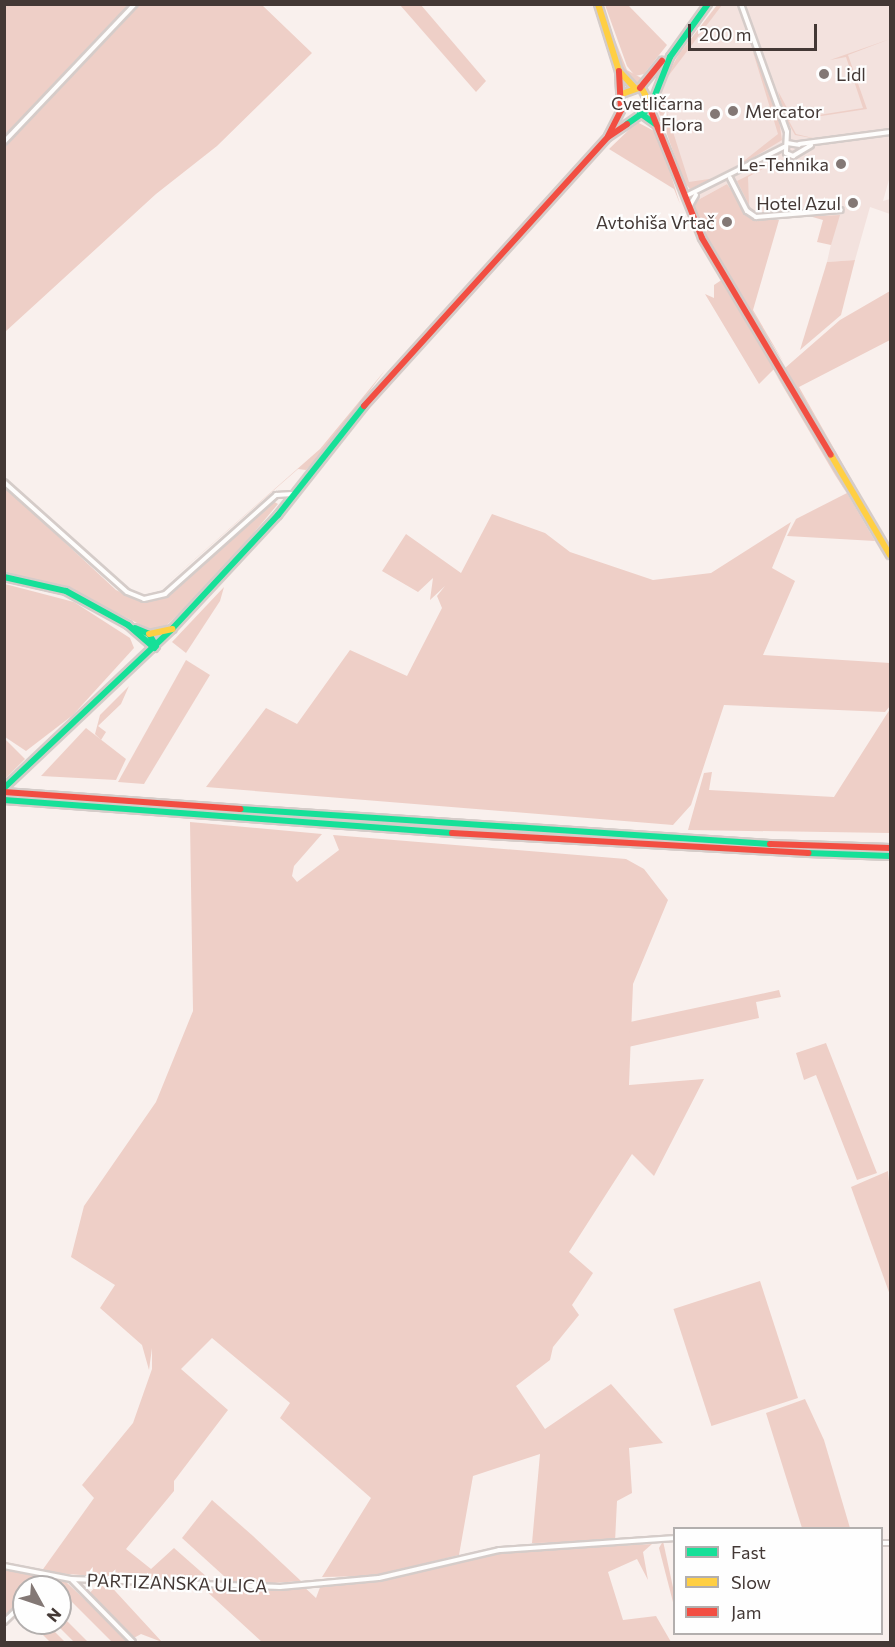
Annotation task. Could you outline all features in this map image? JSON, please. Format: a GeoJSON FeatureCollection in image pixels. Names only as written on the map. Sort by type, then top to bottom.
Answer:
{"type":"FeatureCollection","features":[{"type":"Feature","properties":{"kind":"main road"},"geometry":{"type":"LineString","coordinates":[[598,4],[625,93],[626,106],[614,124]]}},
{"type":"Feature","properties":{"kind":"main road"},"geometry":{"type":"LineString","coordinates":[[608,137],[625,93],[648,80],[665,63],[708,4]]}},
{"type":"Feature","properties":{"kind":"main road"},"geometry":{"type":"LineString","coordinates":[[637,86],[665,63]]}},
{"type":"Feature","properties":{"kind":"main road"},"geometry":{"type":"LineString","coordinates":[[665,63],[648,93],[650,105],[689,208],[891,555]]}},
{"type":"Feature","properties":{"kind":"main road"},"geometry":{"type":"LineString","coordinates":[[7,791],[172,629],[285,506],[403,357],[608,137],[650,105],[653,89],[665,63]]}},
{"type":"Feature","properties":{"kind":"main road"},"geometry":{"type":"LineString","coordinates":[[619,74],[648,93]]}},
{"type":"Feature","properties":{"kind":"main road"},"geometry":{"type":"LineString","coordinates":[[626,106],[659,127]]}},
{"type":"Feature","properties":{"kind":"main road"},"geometry":{"type":"LineString","coordinates":[[4,577],[58,588],[149,634],[172,629]]}},
{"type":"Feature","properties":{"kind":"main road"},"geometry":{"type":"LineString","coordinates":[[128,625],[155,647]]}},
{"type":"Feature","properties":{"kind":"main road"},"geometry":{"type":"LineString","coordinates":[[149,634],[155,647]]}},
{"type":"Feature","properties":{"kind":"main road"},"geometry":{"type":"LineString","coordinates":[[7,791],[671,841],[891,848]]}},
{"type":"Feature","properties":{"kind":"main road"},"geometry":{"type":"LineString","coordinates":[[4,800],[665,848],[891,856]]}},
{"type":"Feature","properties":{"kind":"street"},"geometry":{"type":"LineString","coordinates":[[4,142],[135,4]]}},
{"type":"Feature","properties":{"kind":"street"},"geometry":{"type":"LineString","coordinates":[[741,4],[787,132],[793,141],[811,145],[891,132]]}},
{"type":"Feature","properties":{"kind":"street"},"geometry":{"type":"LineString","coordinates":[[787,132],[787,154]]}},
{"type":"Feature","properties":{"kind":"street"},"geometry":{"type":"LineString","coordinates":[[685,197],[696,195],[776,155],[793,141]]}},
{"type":"Feature","properties":{"kind":"street"},"geometry":{"type":"LineString","coordinates":[[799,144],[799,151]]}},
{"type":"Feature","properties":{"kind":"street"},"geometry":{"type":"LineString","coordinates":[[776,155],[799,151],[811,145]]}},
{"type":"Feature","properties":{"kind":"street"},"geometry":{"type":"LineString","coordinates":[[730,178],[747,211],[756,217],[841,210]]}},
{"type":"Feature","properties":{"kind":"street"},"geometry":{"type":"LineString","coordinates":[[689,208],[696,195]]}},
{"type":"Feature","properties":{"kind":"street"},"geometry":{"type":"LineString","coordinates":[[4,482],[127,592],[144,599],[165,594],[282,495],[296,492]]}},
{"type":"Feature","properties":{"kind":"street"},"geometry":{"type":"LineString","coordinates":[[282,495],[285,506]]}},
{"type":"Feature","properties":{"kind":"street","name":"PARTIZANSKA ULICA"},"geometry":{"type":"LineString","coordinates":[[72,1579],[280,1587],[379,1578],[456,1558],[530,1547],[673,1538]]}},
{"type":"Feature","properties":{"kind":"street","name":"PARTIZANSKA ULICA"},"geometry":{"type":"LineString","coordinates":[[4,1566],[43,1575]]}},
{"type":"Feature","properties":{"kind":"street"},"geometry":{"type":"LineString","coordinates":[[72,1580],[133,1642]]}},
{"type":"Feature","properties":{"kind":"shaded area"},"geometry":{"type":"Polygon","coordinates":[[[5,5],[262,5],[312,53],[217,146],[156,194],[5,332],[5,5]]]}},
{"type":"Feature","properties":{"kind":"shaded area"},"geometry":{"type":"Polygon","coordinates":[[[400,5],[421,5],[486,81],[476,92],[400,5]]]}},
{"type":"Feature","properties":{"kind":"shaded area"},"geometry":{"type":"Polygon","coordinates":[[[601,5],[627,70],[643,79],[638,83],[624,73],[601,5]]]}},
{"type":"Feature","properties":{"kind":"shaded area"},"geometry":{"type":"Polygon","coordinates":[[[605,5],[628,5],[667,45],[644,74],[635,76],[627,66],[605,5]]]}},
{"type":"Feature","properties":{"kind":"shaded area"},"geometry":{"type":"Polygon","coordinates":[[[717,5],[722,5],[660,87],[679,54],[717,5]]]}},
{"type":"Feature","properties":{"kind":"shaded area"},"geometry":{"type":"Polygon","coordinates":[[[719,5],[890,5],[890,176],[883,201],[890,199],[890,214],[870,207],[855,260],[827,262],[838,213],[759,221],[746,214],[727,184],[696,201],[688,187],[657,109],[658,89],[719,5]]]}},
{"type":"Feature","properties":{"kind":"shaded area"},"geometry":{"type":"Polygon","coordinates":[[[890,39],[848,55],[867,109],[789,121],[796,134],[817,139],[795,135],[785,117],[778,91],[793,119],[863,108],[846,57],[830,60],[890,39]]]}},
{"type":"Feature","properties":{"kind":"shaded area"},"geometry":{"type":"Polygon","coordinates":[[[753,52],[779,120],[782,140],[731,171],[778,134],[753,52]]]}},
{"type":"Feature","properties":{"kind":"shaded area"},"geometry":{"type":"Polygon","coordinates":[[[659,88],[689,182],[722,177],[690,189],[684,182],[658,109],[659,88]]]}},
{"type":"Feature","properties":{"kind":"shaded area"},"geometry":{"type":"Polygon","coordinates":[[[637,122],[658,133],[680,204],[674,189],[609,149],[637,122]]]}},
{"type":"Feature","properties":{"kind":"shaded area"},"geometry":{"type":"Polygon","coordinates":[[[781,159],[748,177],[749,205],[737,181],[781,159]]]}},
{"type":"Feature","properties":{"kind":"shaded area"},"geometry":{"type":"Polygon","coordinates":[[[727,184],[751,218],[779,220],[753,310],[784,363],[714,254],[693,210],[696,201],[727,184]]]}},
{"type":"Feature","properties":{"kind":"shaded area"},"geometry":{"type":"Polygon","coordinates":[[[840,215],[831,245],[817,242],[823,220],[809,216],[840,215]]]}},
{"type":"Feature","properties":{"kind":"shaded area"},"geometry":{"type":"Polygon","coordinates":[[[855,260],[841,315],[800,350],[827,262],[855,260]]]}},
{"type":"Feature","properties":{"kind":"shaded area"},"geometry":{"type":"Polygon","coordinates":[[[723,279],[775,368],[759,384],[705,294],[714,298],[714,285],[723,279]]]}},
{"type":"Feature","properties":{"kind":"shaded area"},"geometry":{"type":"Polygon","coordinates":[[[890,291],[890,340],[799,387],[890,547],[785,368],[840,320],[890,291]]]}},
{"type":"Feature","properties":{"kind":"shaded area"},"geometry":{"type":"Polygon","coordinates":[[[386,369],[322,454],[306,470],[298,469],[155,594],[320,449],[386,369]]]}},
{"type":"Feature","properties":{"kind":"shaded area"},"geometry":{"type":"Polygon","coordinates":[[[775,373],[823,446],[846,492],[835,475],[775,373]]]}},
{"type":"Feature","properties":{"kind":"shaded area"},"geometry":{"type":"Polygon","coordinates":[[[4,486],[116,590],[144,603],[172,593],[273,501],[278,504],[215,579],[166,626],[151,630],[65,587],[5,573],[4,486]]]}},
{"type":"Feature","properties":{"kind":"shaded area"},"geometry":{"type":"Polygon","coordinates":[[[847,493],[875,541],[787,536],[796,519],[847,493]]]}},
{"type":"Feature","properties":{"kind":"shaded area"},"geometry":{"type":"Polygon","coordinates":[[[492,514],[545,533],[570,552],[653,580],[711,573],[791,522],[772,568],[795,581],[763,655],[890,663],[890,706],[885,712],[724,705],[691,805],[673,825],[206,787],[266,708],[297,724],[350,650],[407,676],[442,608],[437,596],[445,586],[430,600],[433,578],[418,592],[382,571],[406,534],[461,573],[492,514]]]}},
{"type":"Feature","properties":{"kind":"shaded area"},"geometry":{"type":"Polygon","coordinates":[[[5,584],[74,602],[130,638],[134,648],[73,715],[26,751],[5,737],[5,584]]]}},
{"type":"Feature","properties":{"kind":"shaded area"},"geometry":{"type":"Polygon","coordinates":[[[224,587],[220,601],[186,653],[172,642],[224,587]]]}},
{"type":"Feature","properties":{"kind":"shaded area"},"geometry":{"type":"Polygon","coordinates":[[[186,660],[210,675],[144,784],[118,782],[186,660]]]}},
{"type":"Feature","properties":{"kind":"shaded area"},"geometry":{"type":"Polygon","coordinates":[[[129,686],[121,704],[98,726],[106,732],[101,740],[95,734],[100,715],[129,686]]]}},
{"type":"Feature","properties":{"kind":"shaded area"},"geometry":{"type":"Polygon","coordinates":[[[890,709],[890,833],[688,830],[704,773],[712,772],[709,790],[834,797],[890,709]]]}},
{"type":"Feature","properties":{"kind":"shaded area"},"geometry":{"type":"Polygon","coordinates":[[[86,728],[126,759],[116,780],[41,776],[86,728]]]}},
{"type":"Feature","properties":{"kind":"shaded area"},"geometry":{"type":"Polygon","coordinates":[[[5,739],[25,759],[4,779],[5,739]]]}},
{"type":"Feature","properties":{"kind":"shaded area"},"geometry":{"type":"Polygon","coordinates":[[[190,822],[322,834],[294,866],[292,876],[297,882],[339,850],[333,835],[626,859],[644,869],[668,900],[633,984],[629,1085],[704,1079],[654,1176],[632,1154],[569,1252],[593,1273],[572,1305],[579,1315],[553,1347],[550,1360],[516,1386],[545,1429],[611,1384],[663,1443],[629,1448],[632,1493],[617,1501],[615,1542],[532,1543],[540,1454],[473,1476],[459,1555],[375,1576],[322,1577],[371,1498],[280,1418],[290,1403],[212,1338],[181,1369],[228,1410],[174,1481],[174,1491],[126,1549],[151,1569],[174,1548],[216,1585],[41,1572],[94,1498],[82,1485],[133,1423],[152,1369],[152,1348],[149,1370],[142,1345],[100,1308],[115,1285],[71,1257],[84,1206],[156,1102],[193,1011],[190,822]]]}},
{"type":"Feature","properties":{"kind":"shaded area"},"geometry":{"type":"Polygon","coordinates":[[[779,990],[781,997],[756,1002],[759,1018],[628,1047],[630,1022],[779,990]]]}},
{"type":"Feature","properties":{"kind":"shaded area"},"geometry":{"type":"Polygon","coordinates":[[[826,1043],[877,1173],[857,1180],[816,1075],[804,1080],[796,1053],[826,1043]]]}},
{"type":"Feature","properties":{"kind":"shaded area"},"geometry":{"type":"Polygon","coordinates":[[[888,1171],[890,1193],[890,1295],[851,1187],[888,1171]]]}},
{"type":"Feature","properties":{"kind":"shaded area"},"geometry":{"type":"Polygon","coordinates":[[[760,1281],[798,1398],[711,1426],[673,1309],[760,1281]]]}},
{"type":"Feature","properties":{"kind":"shaded area"},"geometry":{"type":"Polygon","coordinates":[[[805,1399],[824,1440],[850,1527],[802,1527],[766,1413],[805,1399]]]}},
{"type":"Feature","properties":{"kind":"shaded area"},"geometry":{"type":"Polygon","coordinates":[[[212,1500],[301,1581],[235,1586],[182,1538],[212,1500]]]}},
{"type":"Feature","properties":{"kind":"shaded area"},"geometry":{"type":"Polygon","coordinates":[[[663,1541],[673,1587],[673,1602],[659,1548],[663,1541]]]}},
{"type":"Feature","properties":{"kind":"shaded area"},"geometry":{"type":"Polygon","coordinates":[[[652,1544],[643,1552],[648,1580],[637,1559],[608,1572],[623,1620],[656,1616],[671,1642],[262,1642],[203,1588],[255,1592],[302,1585],[316,1598],[322,1582],[378,1581],[501,1552],[652,1544]]]}},
{"type":"Feature","properties":{"kind":"shaded area"},"geometry":{"type":"Polygon","coordinates":[[[5,1567],[30,1575],[12,1575],[12,1613],[5,1620],[5,1567]]]}},
{"type":"Feature","properties":{"kind":"shaded area"},"geometry":{"type":"Polygon","coordinates":[[[105,1580],[162,1642],[141,1634],[132,1639],[86,1597],[99,1583],[106,1589],[105,1580]]]}},
{"type":"Feature","properties":{"kind":"shaded area"},"geometry":{"type":"Polygon","coordinates":[[[72,1588],[130,1642],[112,1642],[72,1602],[72,1588]]]}},
{"type":"Feature","properties":{"kind":"shaded area"},"geometry":{"type":"Polygon","coordinates":[[[72,1626],[88,1642],[74,1642],[67,1635],[72,1635],[72,1626]]]}},
{"type":"Feature","properties":{"kind":"shaded area"},"geometry":{"type":"Polygon","coordinates":[[[43,1635],[58,1635],[65,1642],[50,1642],[43,1635]]]}},
{"type":"Feature","properties":{"kind":"traffic: fast"},"geometry":{"type":"LineString","coordinates":[[627,124],[650,108],[670,57],[708,4]]}},
{"type":"Feature","properties":{"kind":"traffic: fast"},"geometry":{"type":"LineString","coordinates":[[640,113],[655,124]]}},
{"type":"Feature","properties":{"kind":"traffic: fast"},"geometry":{"type":"LineString","coordinates":[[4,788],[172,629],[278,515],[364,406]]}},
{"type":"Feature","properties":{"kind":"traffic: fast"},"geometry":{"type":"LineString","coordinates":[[4,577],[66,591],[128,625],[154,648]]}},
{"type":"Feature","properties":{"kind":"traffic: fast"},"geometry":{"type":"LineString","coordinates":[[135,628],[149,634],[156,646]]}},
{"type":"Feature","properties":{"kind":"traffic: fast"},"geometry":{"type":"LineString","coordinates":[[4,800],[452,833]]}},
{"type":"Feature","properties":{"kind":"traffic: fast"},"geometry":{"type":"LineString","coordinates":[[240,809],[770,844]]}},
{"type":"Feature","properties":{"kind":"traffic: fast"},"geometry":{"type":"LineString","coordinates":[[808,853],[890,856]]}},
{"type":"Feature","properties":{"kind":"traffic: slow"},"geometry":{"type":"LineString","coordinates":[[598,4],[619,71],[633,86]]}},
{"type":"Feature","properties":{"kind":"traffic: slow"},"geometry":{"type":"LineString","coordinates":[[622,94],[641,87],[649,102]]}},
{"type":"Feature","properties":{"kind":"traffic: slow"},"geometry":{"type":"LineString","coordinates":[[831,455],[890,555]]}},
{"type":"Feature","properties":{"kind":"traffic: slow"},"geometry":{"type":"LineString","coordinates":[[149,634],[172,629]]}},
{"type":"Feature","properties":{"kind":"traffic: jam"},"geometry":{"type":"LineString","coordinates":[[640,88],[662,61]]}},
{"type":"Feature","properties":{"kind":"traffic: jam"},"geometry":{"type":"LineString","coordinates":[[608,136],[621,110],[619,71]]}},
{"type":"Feature","properties":{"kind":"traffic: jam"},"geometry":{"type":"LineString","coordinates":[[649,106],[702,238],[831,455]]}},
{"type":"Feature","properties":{"kind":"traffic: jam"},"geometry":{"type":"LineString","coordinates":[[364,406],[608,137],[627,124]]}},
{"type":"Feature","properties":{"kind":"traffic: jam"},"geometry":{"type":"LineString","coordinates":[[4,792],[240,809]]}},
{"type":"Feature","properties":{"kind":"traffic: jam"},"geometry":{"type":"LineString","coordinates":[[452,833],[808,853]]}},
{"type":"Feature","properties":{"kind":"traffic: jam"},"geometry":{"type":"LineString","coordinates":[[770,844],[890,848]]}},
{"type":"Feature","properties":{"kind":"place","name":"Lidl"},"geometry":{"type":"Point","coordinates":[824,74]}},
{"type":"Feature","properties":{"kind":"place","name":"Mercator"},"geometry":{"type":"Point","coordinates":[733,111]}},
{"type":"Feature","properties":{"kind":"place","name":"Cvetličarna Flora"},"geometry":{"type":"Point","coordinates":[715,114]}},
{"type":"Feature","properties":{"kind":"place","name":"Le-Tehnika"},"geometry":{"type":"Point","coordinates":[841,164]}},
{"type":"Feature","properties":{"kind":"place","name":"Hotel Azul"},"geometry":{"type":"Point","coordinates":[853,203]}},
{"type":"Feature","properties":{"kind":"place","name":"Avtohiša Vrtač"},"geometry":{"type":"Point","coordinates":[727,222]}}]}
